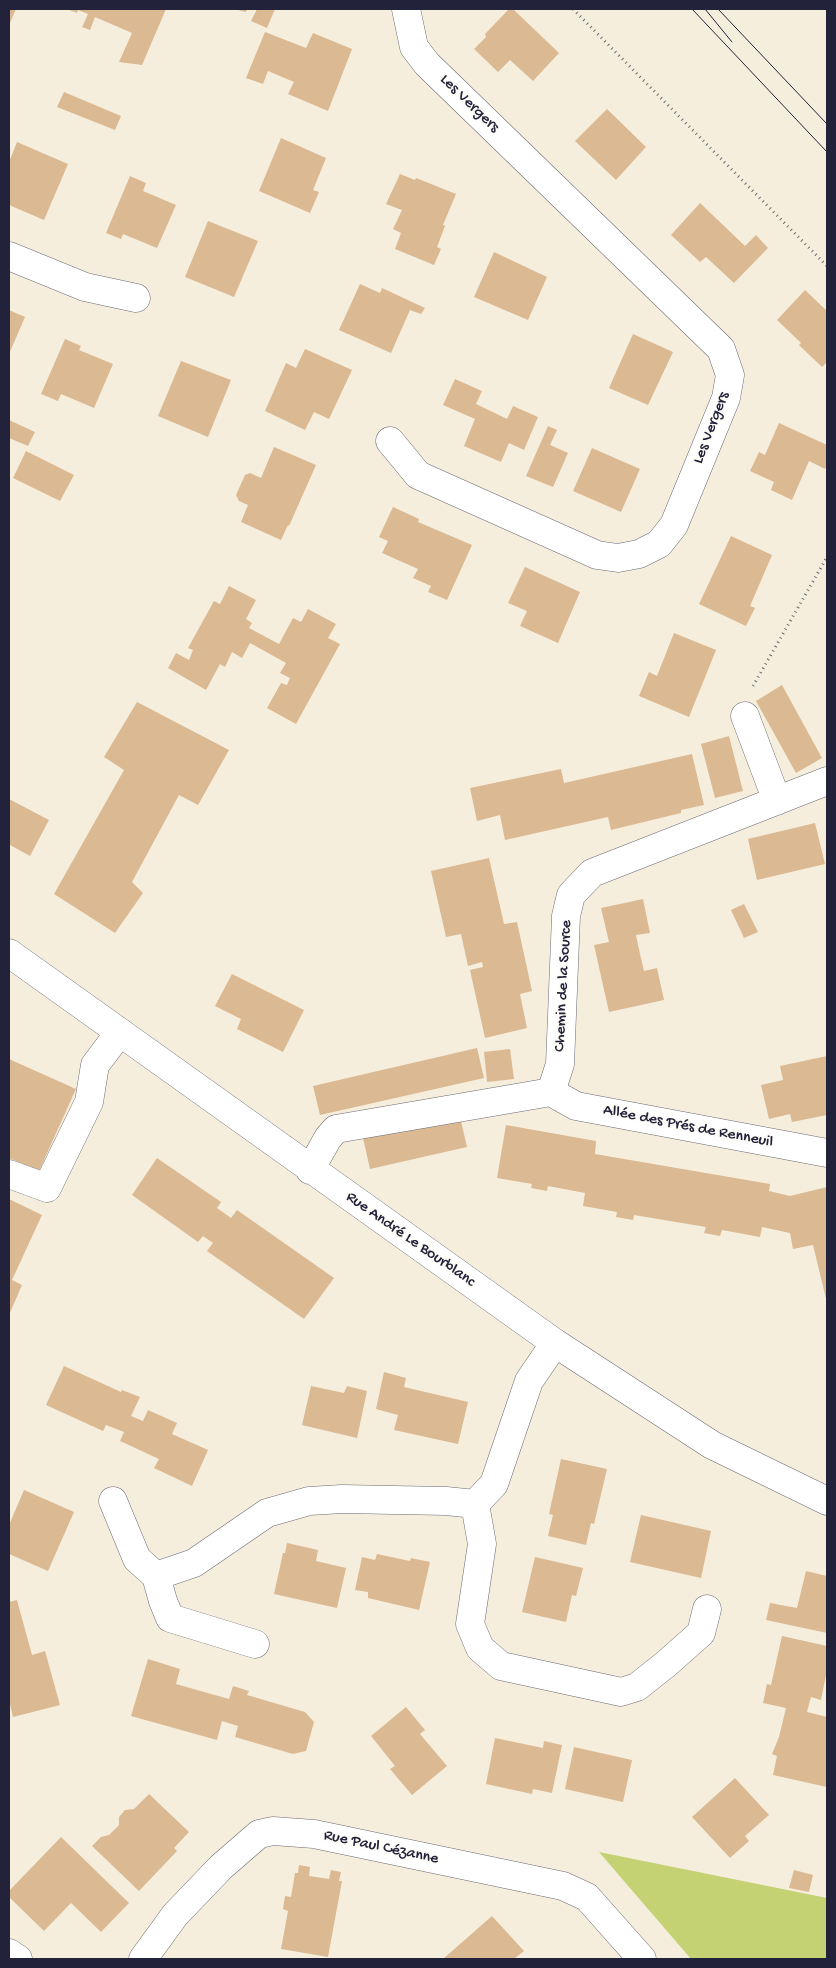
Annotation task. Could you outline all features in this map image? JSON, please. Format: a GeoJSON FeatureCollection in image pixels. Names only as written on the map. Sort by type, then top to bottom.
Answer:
{"type":"FeatureCollection","features":[{"type":"Feature","properties":{"kind":"street","name":"Les Vergers"},"geometry":{"type":"LineString","coordinates":[[390,440],[418,475],[597,555],[618,558],[639,554],[659,544],[674,525],[726,398],[730,376],[721,349],[427,64],[414,48],[406,9]]}},
{"type":"Feature","properties":{"kind":"street"},"geometry":{"type":"LineString","coordinates":[[9,256],[85,287],[136,298]]}},
{"type":"Feature","properties":{"kind":"street"},"geometry":{"type":"LineString","coordinates":[[745,716],[777,801]]}},
{"type":"Feature","properties":{"kind":"street","name":"Chemin de la Source"},"geometry":{"type":"LineString","coordinates":[[551,1092],[560,1064],[566,916],[571,895],[592,873],[827,781]]}},
{"type":"Feature","properties":{"kind":"street","name":"Rue André Le Bourblanc"},"geometry":{"type":"LineString","coordinates":[[10,959],[120,1032],[310,1170],[555,1343],[712,1445],[827,1501]]}},
{"type":"Feature","properties":{"kind":"street"},"geometry":{"type":"LineString","coordinates":[[9,1174],[47,1188],[89,1102],[95,1065],[120,1032]]}},
{"type":"Feature","properties":{"kind":"street"},"geometry":{"type":"LineString","coordinates":[[310,1170],[328,1138],[336,1129],[551,1092]]}},
{"type":"Feature","properties":{"kind":"street","name":"Allée des Prés de Renneuil"},"geometry":{"type":"LineString","coordinates":[[551,1092],[576,1106],[827,1153]]}},
{"type":"Feature","properties":{"kind":"street"},"geometry":{"type":"LineString","coordinates":[[475,1504],[494,1484],[529,1381],[555,1343]]}},
{"type":"Feature","properties":{"kind":"street"},"geometry":{"type":"LineString","coordinates":[[156,1576],[194,1563],[268,1513],[309,1500],[436,1501],[475,1504]]}},
{"type":"Feature","properties":{"kind":"street"},"geometry":{"type":"LineString","coordinates":[[113,1502],[138,1559],[156,1576],[170,1618],[255,1644]]}},
{"type":"Feature","properties":{"kind":"street"},"geometry":{"type":"LineString","coordinates":[[475,1504],[482,1544],[470,1624],[480,1648],[501,1666],[621,1692],[637,1687],[701,1633],[708,1609]]}},
{"type":"Feature","properties":{"kind":"street","name":"Rue Paul Cézanne"},"geometry":{"type":"LineString","coordinates":[[143,1959],[174,1915],[221,1867],[259,1834],[273,1832],[314,1834],[563,1886],[587,1898],[642,1959]]}},
{"type":"Feature","properties":{"kind":"street"},"geometry":{"type":"LineString","coordinates":[[9,1953],[18,1959]]}},
{"type":"Feature","properties":{"kind":"path"},"geometry":{"type":"LineString","coordinates":[[573,9],[827,266]]}},
{"type":"Feature","properties":{"kind":"path"},"geometry":{"type":"LineString","coordinates":[[745,716],[750,690],[827,557]]}},
{"type":"Feature","properties":{"kind":"green space"},"geometry":{"type":"Polygon","coordinates":[[[599,1852],[827,1898],[827,1959],[691,1959],[599,1852]]]}},
{"type":"Feature","properties":{"kind":"building"},"geometry":{"type":"Polygon","coordinates":[[[9,9],[16,9],[9,25],[9,9]]]}},
{"type":"Feature","properties":{"kind":"building"},"geometry":{"type":"Polygon","coordinates":[[[67,9],[166,9],[142,65],[119,62],[132,33],[95,17],[90,30],[82,27],[88,14],[78,10],[77,13],[67,9]]]}},
{"type":"Feature","properties":{"kind":"building"},"geometry":{"type":"Polygon","coordinates":[[[234,9],[247,9],[246,12],[234,9]]]}},
{"type":"Feature","properties":{"kind":"building"},"geometry":{"type":"Polygon","coordinates":[[[257,9],[275,9],[267,28],[251,21],[257,9]]]}},
{"type":"Feature","properties":{"kind":"building"},"geometry":{"type":"Polygon","coordinates":[[[509,9],[513,9],[559,53],[533,81],[510,60],[498,72],[474,49],[486,37],[485,34],[509,9]]]}},
{"type":"Feature","properties":{"kind":"building"},"geometry":{"type":"Polygon","coordinates":[[[265,32],[306,48],[313,33],[352,49],[328,111],[288,94],[294,82],[268,71],[263,84],[246,78],[265,32]]]}},
{"type":"Feature","properties":{"kind":"building"},"geometry":{"type":"Polygon","coordinates":[[[64,92],[121,116],[115,130],[57,107],[64,92]]]}},
{"type":"Feature","properties":{"kind":"building"},"geometry":{"type":"Polygon","coordinates":[[[607,109],[646,147],[616,180],[575,141],[607,109]]]}},
{"type":"Feature","properties":{"kind":"building"},"geometry":{"type":"Polygon","coordinates":[[[281,138],[326,158],[313,190],[319,192],[310,213],[259,191],[281,138]]]}},
{"type":"Feature","properties":{"kind":"building"},"geometry":{"type":"Polygon","coordinates":[[[17,142],[68,164],[44,220],[9,205],[9,162],[17,142]]]}},
{"type":"Feature","properties":{"kind":"building"},"geometry":{"type":"Polygon","coordinates":[[[400,174],[415,180],[416,178],[456,194],[443,225],[445,226],[437,247],[441,249],[434,265],[395,249],[401,233],[393,229],[402,210],[386,204],[400,174]]]}},
{"type":"Feature","properties":{"kind":"building"},"geometry":{"type":"Polygon","coordinates":[[[130,176],[146,183],[143,191],[176,205],[157,248],[123,234],[121,239],[106,233],[130,176]]]}},
{"type":"Feature","properties":{"kind":"building"},"geometry":{"type":"Polygon","coordinates":[[[700,203],[745,246],[756,235],[768,248],[734,283],[706,257],[700,262],[671,235],[700,203]]]}},
{"type":"Feature","properties":{"kind":"building"},"geometry":{"type":"Polygon","coordinates":[[[208,221],[258,241],[234,297],[185,277],[208,221]]]}},
{"type":"Feature","properties":{"kind":"building"},"geometry":{"type":"Polygon","coordinates":[[[494,252],[547,277],[528,320],[474,297],[494,252]]]}},
{"type":"Feature","properties":{"kind":"building"},"geometry":{"type":"Polygon","coordinates":[[[360,284],[380,293],[382,288],[425,308],[421,314],[410,310],[391,353],[339,330],[360,284]]]}},
{"type":"Feature","properties":{"kind":"building"},"geometry":{"type":"Polygon","coordinates":[[[805,290],[827,311],[827,362],[822,367],[777,320],[805,290]]]}},
{"type":"Feature","properties":{"kind":"building"},"geometry":{"type":"Polygon","coordinates":[[[9,310],[25,317],[9,354],[9,310]]]}},
{"type":"Feature","properties":{"kind":"building"},"geometry":{"type":"Polygon","coordinates":[[[633,334],[673,352],[648,405],[609,388],[633,334]]]}},
{"type":"Feature","properties":{"kind":"building"},"geometry":{"type":"Polygon","coordinates":[[[65,339],[81,346],[79,350],[113,364],[94,408],[61,394],[58,401],[41,394],[65,339]]]}},
{"type":"Feature","properties":{"kind":"building"},"geometry":{"type":"Polygon","coordinates":[[[305,349],[352,370],[329,419],[314,412],[305,430],[265,411],[286,363],[296,368],[305,349]]]}},
{"type":"Feature","properties":{"kind":"building"},"geometry":{"type":"Polygon","coordinates":[[[181,361],[231,380],[208,437],[158,416],[181,361]]]}},
{"type":"Feature","properties":{"kind":"building"},"geometry":{"type":"Polygon","coordinates":[[[455,379],[482,391],[476,404],[507,419],[513,406],[538,417],[524,450],[509,443],[501,462],[464,446],[475,419],[443,405],[455,379]]]}},
{"type":"Feature","properties":{"kind":"building"},"geometry":{"type":"Polygon","coordinates":[[[9,420],[35,432],[28,446],[9,438],[9,420]]]}},
{"type":"Feature","properties":{"kind":"building"},"geometry":{"type":"Polygon","coordinates":[[[779,423],[827,445],[827,465],[825,469],[809,461],[792,500],[771,490],[774,482],[750,471],[759,452],[765,455],[779,423]]]}},
{"type":"Feature","properties":{"kind":"building"},"geometry":{"type":"Polygon","coordinates":[[[548,426],[557,430],[550,445],[568,453],[553,487],[526,476],[548,426]]]}},
{"type":"Feature","properties":{"kind":"building"},"geometry":{"type":"Polygon","coordinates":[[[274,447],[316,465],[281,540],[241,522],[248,505],[239,501],[236,495],[245,475],[250,473],[261,478],[274,447]]]}},
{"type":"Feature","properties":{"kind":"building"},"geometry":{"type":"Polygon","coordinates":[[[592,448],[640,469],[621,512],[573,491],[592,448]]]}},
{"type":"Feature","properties":{"kind":"building"},"geometry":{"type":"Polygon","coordinates":[[[26,451],[74,475],[60,501],[13,478],[26,451]]]}},
{"type":"Feature","properties":{"kind":"building"},"geometry":{"type":"Polygon","coordinates":[[[393,507],[419,519],[418,522],[472,545],[447,600],[428,592],[431,586],[413,578],[418,569],[382,553],[388,541],[379,537],[393,507]]]}},
{"type":"Feature","properties":{"kind":"building"},"geometry":{"type":"Polygon","coordinates":[[[731,536],[772,555],[750,606],[755,608],[746,626],[699,604],[731,536]]]}},
{"type":"Feature","properties":{"kind":"building"},"geometry":{"type":"Polygon","coordinates":[[[525,567],[580,592],[558,643],[520,626],[527,611],[508,603],[525,567]]]}},
{"type":"Feature","properties":{"kind":"building"},"geometry":{"type":"Polygon","coordinates":[[[229,586],[256,600],[246,619],[252,623],[249,628],[279,644],[293,618],[301,622],[308,609],[336,624],[328,638],[340,644],[296,724],[267,708],[281,683],[287,685],[290,678],[280,673],[286,663],[250,643],[242,658],[232,652],[225,667],[220,664],[206,690],[168,668],[176,653],[189,660],[193,650],[188,648],[214,601],[220,604],[229,586]]]}},
{"type":"Feature","properties":{"kind":"building"},"geometry":{"type":"Polygon","coordinates":[[[674,633],[716,650],[689,717],[639,696],[649,672],[657,676],[674,633]]]}},
{"type":"Feature","properties":{"kind":"building"},"geometry":{"type":"Polygon","coordinates":[[[782,685],[822,758],[796,773],[756,701],[782,685]]]}},
{"type":"Feature","properties":{"kind":"building"},"geometry":{"type":"Polygon","coordinates":[[[137,702],[229,750],[198,805],[179,795],[132,882],[143,893],[115,933],[54,894],[124,770],[104,757],[137,702]]]}},
{"type":"Feature","properties":{"kind":"building"},"geometry":{"type":"Polygon","coordinates":[[[729,736],[743,791],[715,798],[701,744],[729,736]]]}},
{"type":"Feature","properties":{"kind":"building"},"geometry":{"type":"Polygon","coordinates":[[[692,754],[704,805],[681,810],[681,813],[611,830],[608,817],[505,840],[500,815],[477,821],[470,788],[561,769],[564,783],[692,754]]]}},
{"type":"Feature","properties":{"kind":"building"},"geometry":{"type":"Polygon","coordinates":[[[9,799],[49,820],[30,856],[10,845],[9,848],[9,799]]]}},
{"type":"Feature","properties":{"kind":"building"},"geometry":{"type":"Polygon","coordinates":[[[815,823],[825,864],[757,880],[748,839],[815,823]]]}},
{"type":"Feature","properties":{"kind":"building"},"geometry":{"type":"Polygon","coordinates":[[[489,858],[504,924],[517,922],[532,991],[520,994],[527,1028],[485,1038],[470,970],[483,967],[482,962],[468,966],[461,934],[446,937],[431,871],[489,858]]]}},
{"type":"Feature","properties":{"kind":"building"},"geometry":{"type":"Polygon","coordinates":[[[643,899],[650,933],[636,935],[644,971],[657,968],[664,1000],[609,1012],[594,945],[609,942],[601,908],[643,899]]]}},
{"type":"Feature","properties":{"kind":"building"},"geometry":{"type":"Polygon","coordinates":[[[744,904],[758,932],[744,938],[731,910],[744,904]]]}},
{"type":"Feature","properties":{"kind":"building"},"geometry":{"type":"Polygon","coordinates":[[[232,974],[304,1010],[283,1052],[237,1029],[241,1019],[215,1006],[232,974]]]}},
{"type":"Feature","properties":{"kind":"building"},"geometry":{"type":"Polygon","coordinates":[[[477,1048],[484,1078],[320,1115],[313,1086],[477,1048]]]}},
{"type":"Feature","properties":{"kind":"building"},"geometry":{"type":"Polygon","coordinates":[[[510,1049],[514,1079],[487,1082],[484,1052],[510,1049]]]}},
{"type":"Feature","properties":{"kind":"building"},"geometry":{"type":"Polygon","coordinates":[[[827,1056],[827,1115],[792,1122],[790,1114],[769,1119],[761,1085],[783,1080],[780,1066],[827,1056]]]}},
{"type":"Feature","properties":{"kind":"building"},"geometry":{"type":"Polygon","coordinates":[[[9,1059],[76,1089],[39,1171],[9,1158],[9,1059]]]}},
{"type":"Feature","properties":{"kind":"building"},"geometry":{"type":"Polygon","coordinates":[[[460,1117],[467,1147],[370,1169],[363,1138],[460,1117]]]}},
{"type":"Feature","properties":{"kind":"building"},"geometry":{"type":"Polygon","coordinates":[[[506,1125],[596,1141],[595,1154],[770,1184],[769,1191],[790,1196],[827,1187],[827,1303],[813,1245],[793,1249],[790,1233],[762,1227],[760,1237],[722,1230],[720,1236],[704,1233],[706,1227],[634,1215],[633,1220],[616,1217],[617,1212],[583,1206],[585,1193],[548,1186],[547,1191],[531,1188],[532,1184],[497,1178],[506,1125]]]}},
{"type":"Feature","properties":{"kind":"building"},"geometry":{"type":"Polygon","coordinates":[[[157,1158],[221,1202],[217,1208],[231,1218],[237,1210],[334,1278],[304,1319],[207,1251],[213,1243],[203,1236],[198,1242],[132,1195],[157,1158]]]}},
{"type":"Feature","properties":{"kind":"building"},"geometry":{"type":"Polygon","coordinates":[[[9,1199],[42,1215],[12,1280],[22,1285],[9,1315],[9,1199]]]}},
{"type":"Feature","properties":{"kind":"building"},"geometry":{"type":"Polygon","coordinates":[[[64,1366],[121,1392],[122,1390],[140,1397],[131,1416],[143,1421],[148,1410],[177,1423],[172,1434],[208,1450],[192,1486],[154,1468],[159,1459],[120,1441],[124,1432],[106,1425],[103,1431],[46,1405],[64,1366]]]}},
{"type":"Feature","properties":{"kind":"building"},"geometry":{"type":"Polygon","coordinates":[[[384,1372],[406,1378],[404,1387],[468,1402],[458,1444],[394,1430],[398,1415],[376,1409],[384,1372]]]}},
{"type":"Feature","properties":{"kind":"building"},"geometry":{"type":"Polygon","coordinates":[[[311,1386],[344,1393],[347,1386],[367,1391],[357,1438],[302,1425],[311,1386]]]}},
{"type":"Feature","properties":{"kind":"building"},"geometry":{"type":"Polygon","coordinates":[[[561,1459],[607,1469],[594,1524],[591,1523],[586,1545],[548,1536],[553,1515],[549,1514],[561,1459]]]}},
{"type":"Feature","properties":{"kind":"building"},"geometry":{"type":"Polygon","coordinates":[[[24,1490],[74,1512],[48,1571],[9,1554],[9,1525],[24,1490]]]}},
{"type":"Feature","properties":{"kind":"building"},"geometry":{"type":"Polygon","coordinates":[[[641,1515],[711,1531],[701,1578],[630,1562],[641,1515]]]}},
{"type":"Feature","properties":{"kind":"building"},"geometry":{"type":"Polygon","coordinates":[[[287,1543],[318,1550],[316,1561],[346,1568],[337,1608],[274,1594],[287,1543]]]}},
{"type":"Feature","properties":{"kind":"building"},"geometry":{"type":"Polygon","coordinates":[[[377,1554],[410,1561],[411,1558],[430,1562],[419,1610],[368,1598],[368,1592],[355,1590],[362,1557],[375,1560],[377,1554]]]}},
{"type":"Feature","properties":{"kind":"building"},"geometry":{"type":"Polygon","coordinates":[[[535,1557],[583,1568],[576,1596],[572,1595],[566,1622],[522,1612],[535,1557]]]}},
{"type":"Feature","properties":{"kind":"building"},"geometry":{"type":"Polygon","coordinates":[[[806,1571],[827,1576],[827,1633],[766,1620],[770,1603],[797,1608],[806,1571]]]}},
{"type":"Feature","properties":{"kind":"building"},"geometry":{"type":"Polygon","coordinates":[[[17,1600],[32,1655],[45,1651],[60,1705],[13,1717],[9,1700],[9,1602],[17,1600]]]}},
{"type":"Feature","properties":{"kind":"building"},"geometry":{"type":"Polygon","coordinates":[[[782,1636],[827,1646],[827,1670],[821,1700],[811,1697],[807,1712],[827,1717],[827,1787],[773,1775],[777,1756],[772,1754],[779,1737],[786,1708],[763,1703],[767,1684],[771,1685],[782,1636]]]}},
{"type":"Feature","properties":{"kind":"building"},"geometry":{"type":"Polygon","coordinates":[[[148,1659],[180,1669],[176,1684],[229,1699],[233,1686],[249,1691],[247,1695],[305,1712],[314,1722],[306,1751],[293,1754],[235,1737],[238,1726],[222,1721],[217,1740],[131,1716],[148,1659]]]}},
{"type":"Feature","properties":{"kind":"building"},"geometry":{"type":"Polygon","coordinates":[[[406,1707],[425,1730],[420,1734],[447,1766],[412,1795],[390,1769],[395,1766],[371,1736],[406,1707]]]}},
{"type":"Feature","properties":{"kind":"building"},"geometry":{"type":"Polygon","coordinates":[[[495,1738],[543,1748],[544,1741],[562,1745],[552,1793],[533,1789],[532,1794],[486,1784],[495,1738]]]}},
{"type":"Feature","properties":{"kind":"building"},"geometry":{"type":"Polygon","coordinates":[[[574,1747],[632,1760],[623,1802],[565,1789],[574,1747]]]}},
{"type":"Feature","properties":{"kind":"building"},"geometry":{"type":"Polygon","coordinates":[[[735,1778],[769,1815],[745,1836],[749,1841],[730,1858],[692,1817],[735,1778]]]}},
{"type":"Feature","properties":{"kind":"building"},"geometry":{"type":"Polygon","coordinates":[[[149,1794],[189,1832],[174,1848],[177,1851],[139,1891],[92,1846],[101,1837],[109,1835],[119,1825],[119,1817],[125,1810],[134,1809],[149,1794]]]}},
{"type":"Feature","properties":{"kind":"building"},"geometry":{"type":"Polygon","coordinates":[[[61,1837],[129,1903],[101,1932],[71,1903],[44,1931],[9,1897],[9,1891],[61,1837]]]}},
{"type":"Feature","properties":{"kind":"building"},"geometry":{"type":"Polygon","coordinates":[[[299,1865],[310,1867],[309,1876],[329,1879],[331,1870],[341,1872],[339,1881],[342,1881],[328,1957],[281,1949],[288,1911],[283,1909],[285,1896],[291,1897],[295,1873],[298,1873],[299,1865]]]}},
{"type":"Feature","properties":{"kind":"building"},"geometry":{"type":"Polygon","coordinates":[[[794,1870],[813,1875],[809,1892],[789,1888],[794,1870]]]}},
{"type":"Feature","properties":{"kind":"building"},"geometry":{"type":"Polygon","coordinates":[[[492,1916],[524,1951],[514,1959],[443,1959],[492,1916]]]}},
{"type":"Feature","properties":{"kind":"tram line"},"geometry":{"type":"LineString","coordinates":[[692,9],[827,152]]}},
{"type":"Feature","properties":{"kind":"tram line"},"geometry":{"type":"LineString","coordinates":[[705,9],[732,42]]}},
{"type":"Feature","properties":{"kind":"tram line"},"geometry":{"type":"LineString","coordinates":[[718,9],[827,124]]}}]}
